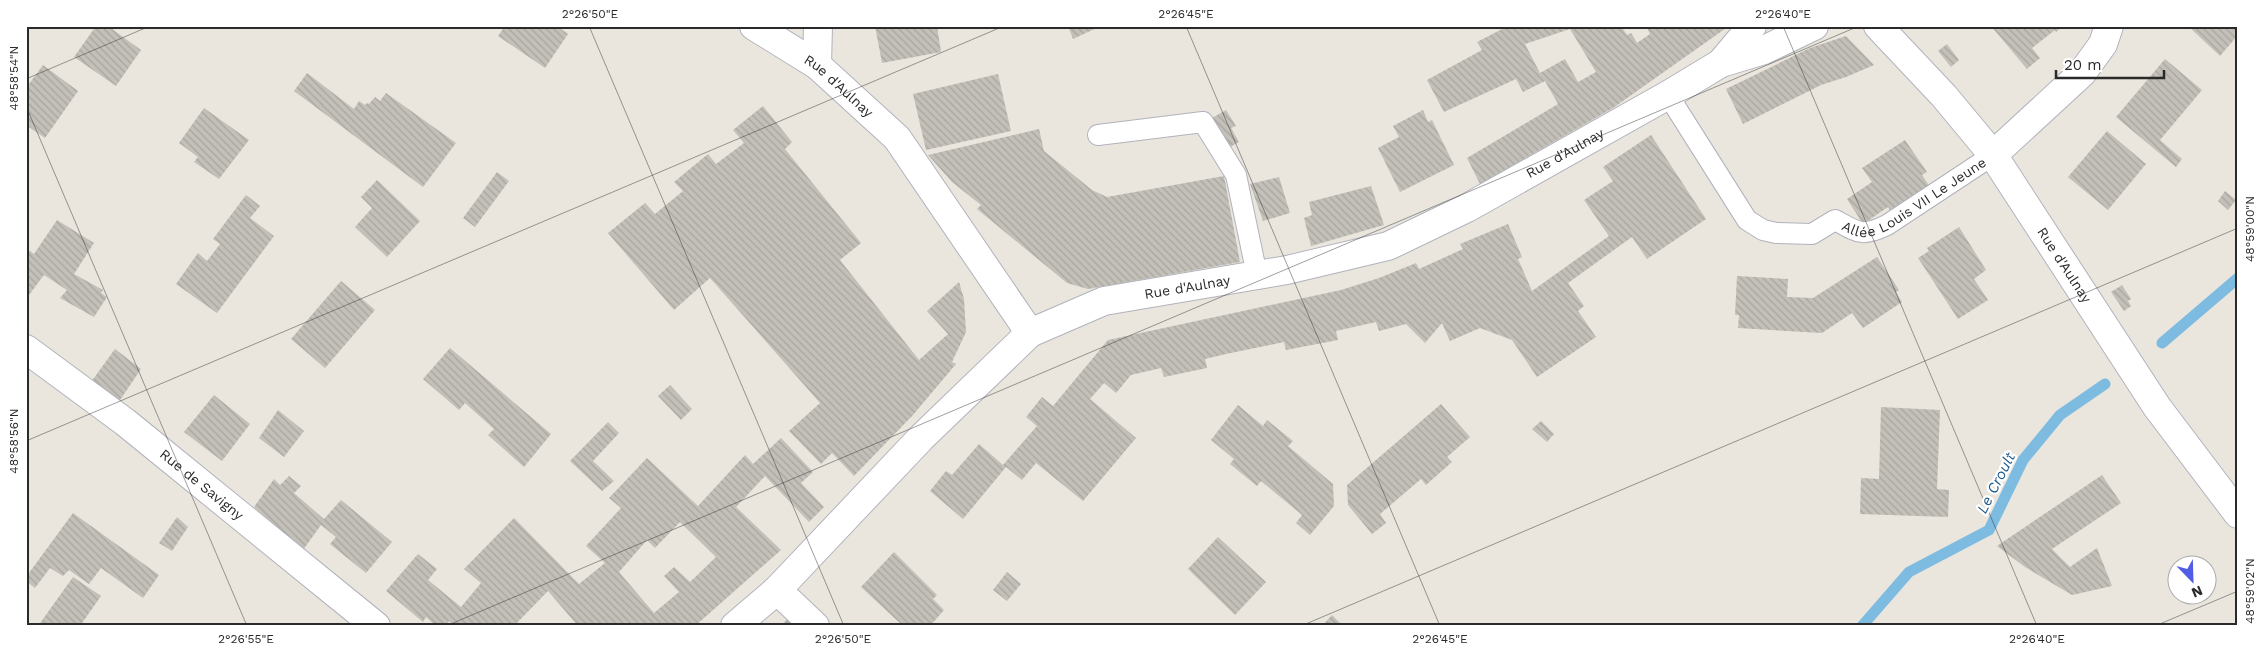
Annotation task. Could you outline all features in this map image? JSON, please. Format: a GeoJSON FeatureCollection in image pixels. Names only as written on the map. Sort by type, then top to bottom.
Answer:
{"type":"FeatureCollection","features":[{"type":"Feature","properties":{"kind":"street","name":"Rue d'Aulnay"},"geometry":{"type":"LineString","coordinates":[[754,26],[817,64],[897,138],[1030,333],[1104,301],[1287,270],[1388,246],[1467,208],[1668,96],[1721,63],[1764,50],[1814,26]]}},
{"type":"Feature","properties":{"kind":"street"},"geometry":{"type":"LineString","coordinates":[[817,64],[818,26]]}},
{"type":"Feature","properties":{"kind":"street","name":"Rue d'Aulnay"},"geometry":{"type":"LineString","coordinates":[[1721,63],[1752,26]]}},
{"type":"Feature","properties":{"kind":"street","name":"Rue d'Aulnay"},"geometry":{"type":"LineString","coordinates":[[1878,26],[1944,96],[1994,155],[2157,407],[2238,514]]}},
{"type":"Feature","properties":{"kind":"street"},"geometry":{"type":"LineString","coordinates":[[1994,155],[2082,73],[2103,44],[2110,26]]}},
{"type":"Feature","properties":{"kind":"street"},"geometry":{"type":"LineString","coordinates":[[735,626],[777,590],[921,438],[1030,333]]}},
{"type":"Feature","properties":{"kind":"street","name":"Rue de Savigny"},"geometry":{"type":"LineString","coordinates":[[26,349],[125,422],[376,626]]}},
{"type":"Feature","properties":{"kind":"street"},"geometry":{"type":"LineString","coordinates":[[777,590],[815,626]]}},
{"type":"Feature","properties":{"kind":"lane","name":"Allée Louis VII Le Jeune"},"geometry":{"type":"LineString","coordinates":[[1668,96],[1747,220],[1763,230],[1776,233],[1812,234],[1835,220],[1860,233],[1873,232],[1887,225],[1994,155]]}},
{"type":"Feature","properties":{"kind":"lane"},"geometry":{"type":"LineString","coordinates":[[1098,135],[1203,122],[1236,175],[1257,275]]}},
{"type":"Feature","properties":{"kind":"building"},"geometry":{"type":"Polygon","coordinates":[[[96,26],[108,26],[141,50],[116,86],[74,57],[96,26]]]}},
{"type":"Feature","properties":{"kind":"building"},"geometry":{"type":"Polygon","coordinates":[[[505,26],[557,26],[568,34],[545,68],[498,36],[505,26]]]}},
{"type":"Feature","properties":{"kind":"building"},"geometry":{"type":"Polygon","coordinates":[[[875,26],[937,26],[941,52],[882,63],[875,26]]]}},
{"type":"Feature","properties":{"kind":"building"},"geometry":{"type":"Polygon","coordinates":[[[1068,26],[1101,26],[1073,39],[1068,26]]]}},
{"type":"Feature","properties":{"kind":"building"},"geometry":{"type":"Polygon","coordinates":[[[1508,26],[1621,26],[1627,35],[1631,33],[1637,43],[1650,34],[1646,26],[1729,26],[1613,108],[1480,184],[1467,158],[1558,104],[1545,81],[1523,92],[1516,79],[1444,112],[1427,80],[1482,50],[1477,42],[1508,26]],[[1570,29],[1525,44],[1540,73],[1565,59],[1578,82],[1596,72],[1570,29]]]}},
{"type":"Feature","properties":{"kind":"building"},"geometry":{"type":"Polygon","coordinates":[[[1991,26],[2063,26],[2032,48],[2040,58],[2027,69],[1991,26]]]}},
{"type":"Feature","properties":{"kind":"building"},"geometry":{"type":"Polygon","coordinates":[[[2188,26],[2238,26],[2238,35],[2220,56],[2188,26]]]}},
{"type":"Feature","properties":{"kind":"building"},"geometry":{"type":"Polygon","coordinates":[[[1846,36],[1874,65],[1821,85],[1743,124],[1726,89],[1810,48],[1846,36]]]}},
{"type":"Feature","properties":{"kind":"building"},"geometry":{"type":"Polygon","coordinates":[[[1947,44],[1959,60],[1951,67],[1938,51],[1947,44]]]}},
{"type":"Feature","properties":{"kind":"building"},"geometry":{"type":"Polygon","coordinates":[[[2165,59],[2202,90],[2160,140],[2182,159],[2176,167],[2116,117],[2165,59]]]}},
{"type":"Feature","properties":{"kind":"building"},"geometry":{"type":"Polygon","coordinates":[[[43,65],[78,91],[45,138],[26,125],[26,88],[43,65]]]}},
{"type":"Feature","properties":{"kind":"building"},"geometry":{"type":"Polygon","coordinates":[[[307,73],[354,109],[359,101],[365,105],[369,104],[375,97],[380,101],[386,93],[456,143],[423,187],[294,91],[307,73]]]}},
{"type":"Feature","properties":{"kind":"building"},"geometry":{"type":"Polygon","coordinates":[[[998,74],[1011,131],[926,150],[913,94],[998,74]]]}},
{"type":"Feature","properties":{"kind":"building"},"geometry":{"type":"Polygon","coordinates":[[[763,106],[792,142],[785,149],[861,243],[840,260],[919,360],[948,334],[927,311],[959,282],[964,299],[966,332],[952,362],[956,364],[913,415],[854,476],[832,453],[821,464],[789,431],[820,403],[710,278],[674,310],[608,233],[645,203],[655,214],[683,191],[674,182],[708,154],[716,164],[744,143],[733,130],[763,106]]]}},
{"type":"Feature","properties":{"kind":"building"},"geometry":{"type":"Polygon","coordinates":[[[204,108],[249,140],[219,179],[194,162],[198,157],[179,143],[204,108]]]}},
{"type":"Feature","properties":{"kind":"building"},"geometry":{"type":"Polygon","coordinates":[[[1226,110],[1236,126],[1231,128],[1239,142],[1230,147],[1212,118],[1226,110]]]}},
{"type":"Feature","properties":{"kind":"building"},"geometry":{"type":"Polygon","coordinates":[[[1423,110],[1428,122],[1432,120],[1454,165],[1400,192],[1378,148],[1399,137],[1393,126],[1423,110]]]}},
{"type":"Feature","properties":{"kind":"building"},"geometry":{"type":"Polygon","coordinates":[[[1039,129],[1044,151],[1092,190],[1107,197],[1224,176],[1240,262],[1088,289],[1067,283],[977,209],[981,205],[952,182],[928,155],[1039,129]]]}},
{"type":"Feature","properties":{"kind":"building"},"geometry":{"type":"Polygon","coordinates":[[[2107,131],[2146,164],[2108,210],[2068,177],[2107,131]]]}},
{"type":"Feature","properties":{"kind":"building"},"geometry":{"type":"Polygon","coordinates":[[[1651,135],[1706,219],[1647,259],[1632,237],[1568,283],[1584,306],[1578,311],[1596,337],[1537,377],[1512,340],[1480,328],[1450,341],[1442,323],[1425,343],[1406,324],[1379,331],[1376,322],[1336,331],[1338,340],[1286,350],[1284,342],[1226,354],[1205,359],[1207,368],[1164,377],[1161,368],[1131,375],[1116,393],[1104,383],[1090,399],[1136,438],[1083,501],[1036,463],[1022,480],[1006,467],[963,519],[930,491],[946,471],[952,475],[979,444],[1003,465],[1037,426],[1026,417],[1042,397],[1053,406],[1108,340],[1341,290],[1379,278],[1416,263],[1419,269],[1463,249],[1460,244],[1508,224],[1522,257],[1518,259],[1532,291],[1609,236],[1584,200],[1613,181],[1603,167],[1651,135]]]}},
{"type":"Feature","properties":{"kind":"building"},"geometry":{"type":"Polygon","coordinates":[[[1905,140],[1927,172],[1922,175],[1930,187],[1891,212],[1888,207],[1863,224],[1847,199],[1872,182],[1862,168],[1905,140]]]}},
{"type":"Feature","properties":{"kind":"building"},"geometry":{"type":"Polygon","coordinates":[[[497,172],[509,181],[475,227],[463,218],[497,172]]]}},
{"type":"Feature","properties":{"kind":"building"},"geometry":{"type":"Polygon","coordinates":[[[1279,177],[1290,213],[1263,221],[1250,184],[1279,177]]]}},
{"type":"Feature","properties":{"kind":"building"},"geometry":{"type":"Polygon","coordinates":[[[377,180],[420,221],[387,257],[355,227],[372,208],[361,197],[377,180]]]}},
{"type":"Feature","properties":{"kind":"building"},"geometry":{"type":"Polygon","coordinates":[[[1371,186],[1384,225],[1311,246],[1304,218],[1312,215],[1309,202],[1371,186]]]}},
{"type":"Feature","properties":{"kind":"building"},"geometry":{"type":"Polygon","coordinates":[[[2225,191],[2236,200],[2228,210],[2218,201],[2225,191]]]}},
{"type":"Feature","properties":{"kind":"building"},"geometry":{"type":"Polygon","coordinates":[[[246,195],[260,206],[250,218],[274,236],[217,313],[176,284],[198,253],[207,261],[220,244],[213,239],[246,195]]]}},
{"type":"Feature","properties":{"kind":"building"},"geometry":{"type":"Polygon","coordinates":[[[57,220],[94,243],[74,274],[103,290],[101,293],[107,297],[94,317],[60,298],[67,290],[44,275],[26,299],[26,248],[34,254],[57,220]]]}},
{"type":"Feature","properties":{"kind":"building"},"geometry":{"type":"Polygon","coordinates":[[[1959,227],[1986,270],[1974,279],[1988,300],[1958,319],[1918,258],[1929,251],[1927,248],[1959,227]]]}},
{"type":"Feature","properties":{"kind":"building"},"geometry":{"type":"Polygon","coordinates":[[[1877,257],[1899,290],[1896,292],[1902,302],[1863,328],[1852,313],[1822,333],[1738,328],[1739,315],[1735,315],[1737,276],[1788,279],[1787,297],[1813,298],[1877,257]]]}},
{"type":"Feature","properties":{"kind":"building"},"geometry":{"type":"Polygon","coordinates":[[[341,281],[375,310],[325,368],[291,339],[341,281]]]}},
{"type":"Feature","properties":{"kind":"building"},"geometry":{"type":"Polygon","coordinates":[[[2122,285],[2131,299],[2128,301],[2131,306],[2124,311],[2111,292],[2122,285]]]}},
{"type":"Feature","properties":{"kind":"building"},"geometry":{"type":"Polygon","coordinates":[[[450,348],[551,434],[524,467],[488,435],[494,429],[465,403],[459,410],[423,379],[450,348]]]}},
{"type":"Feature","properties":{"kind":"building"},"geometry":{"type":"Polygon","coordinates":[[[115,349],[141,369],[118,403],[91,382],[115,349]]]}},
{"type":"Feature","properties":{"kind":"building"},"geometry":{"type":"Polygon","coordinates":[[[670,385],[692,409],[681,420],[658,396],[670,385]]]}},
{"type":"Feature","properties":{"kind":"building"},"geometry":{"type":"Polygon","coordinates":[[[214,395],[250,424],[222,461],[184,432],[214,395]]]}},
{"type":"Feature","properties":{"kind":"building"},"geometry":{"type":"Polygon","coordinates":[[[1441,404],[1470,437],[1447,457],[1452,462],[1426,485],[1421,479],[1380,514],[1386,523],[1372,534],[1348,505],[1347,485],[1441,404]]]}},
{"type":"Feature","properties":{"kind":"building"},"geometry":{"type":"Polygon","coordinates":[[[1238,405],[1263,426],[1267,420],[1293,441],[1288,446],[1333,484],[1334,506],[1310,535],[1296,523],[1302,515],[1261,481],[1257,486],[1230,464],[1234,459],[1211,440],[1238,405]]]}},
{"type":"Feature","properties":{"kind":"building"},"geometry":{"type":"Polygon","coordinates":[[[1881,407],[1940,410],[1937,489],[1949,490],[1948,517],[1860,514],[1861,478],[1879,479],[1881,407]]]}},
{"type":"Feature","properties":{"kind":"building"},"geometry":{"type":"Polygon","coordinates":[[[278,410],[304,431],[284,457],[259,438],[278,410]]]}},
{"type":"Feature","properties":{"kind":"building"},"geometry":{"type":"Polygon","coordinates":[[[1541,421],[1554,434],[1547,442],[1532,429],[1541,421]]]}},
{"type":"Feature","properties":{"kind":"building"},"geometry":{"type":"Polygon","coordinates":[[[608,422],[619,433],[593,461],[614,481],[602,491],[570,461],[608,422]]]}},
{"type":"Feature","properties":{"kind":"building"},"geometry":{"type":"Polygon","coordinates":[[[781,438],[813,472],[801,483],[824,507],[809,522],[765,476],[736,507],[781,550],[695,626],[578,626],[548,591],[514,626],[454,626],[449,621],[446,626],[436,626],[426,617],[423,622],[386,591],[418,554],[437,569],[428,580],[461,607],[481,583],[464,569],[514,518],[579,584],[605,563],[586,546],[621,508],[609,498],[647,458],[698,506],[745,455],[753,464],[781,438]],[[680,522],[655,548],[647,540],[619,572],[654,613],[679,592],[664,576],[674,567],[690,582],[716,557],[680,522]]]}},
{"type":"Feature","properties":{"kind":"building"},"geometry":{"type":"Polygon","coordinates":[[[2102,475],[2121,503],[2052,549],[2070,567],[2097,548],[2112,586],[2072,595],[2025,567],[1997,546],[2102,475]]]}},
{"type":"Feature","properties":{"kind":"building"},"geometry":{"type":"Polygon","coordinates":[[[289,476],[301,486],[294,493],[324,519],[341,500],[392,542],[366,573],[330,544],[336,537],[321,525],[303,550],[254,507],[274,479],[280,485],[289,476]]]}},
{"type":"Feature","properties":{"kind":"building"},"geometry":{"type":"Polygon","coordinates":[[[73,513],[159,575],[143,598],[101,568],[89,584],[69,570],[63,576],[50,568],[35,588],[26,581],[26,577],[73,513]]]}},
{"type":"Feature","properties":{"kind":"building"},"geometry":{"type":"Polygon","coordinates":[[[177,517],[188,527],[172,551],[159,543],[177,517]]]}},
{"type":"Feature","properties":{"kind":"building"},"geometry":{"type":"Polygon","coordinates":[[[1218,537],[1266,582],[1235,615],[1188,569],[1218,537]]]}},
{"type":"Feature","properties":{"kind":"building"},"geometry":{"type":"Polygon","coordinates":[[[894,552],[937,595],[933,599],[944,610],[930,626],[903,626],[861,587],[894,552]]]}},
{"type":"Feature","properties":{"kind":"building"},"geometry":{"type":"Polygon","coordinates":[[[1007,572],[1021,584],[1007,601],[993,590],[1007,572]]]}},
{"type":"Feature","properties":{"kind":"building"},"geometry":{"type":"Polygon","coordinates":[[[73,577],[101,596],[80,626],[38,626],[73,577]]]}},
{"type":"Feature","properties":{"kind":"building"},"geometry":{"type":"Polygon","coordinates":[[[1332,615],[1343,626],[1322,626],[1332,615]]]}},
{"type":"Feature","properties":{"kind":"building"},"geometry":{"type":"Polygon","coordinates":[[[789,618],[796,626],[780,626],[789,618]]]}},
{"type":"Feature","properties":{"kind":"waterway","name":"Le Croult"},"geometry":{"type":"LineString","coordinates":[[2162,343],[2238,278]]}},
{"type":"Feature","properties":{"kind":"waterway","name":"Le Croult"},"geometry":{"type":"LineString","coordinates":[[1862,626],[1909,572],[1989,530],[2023,460],[2060,415],[2105,384]]}}]}
